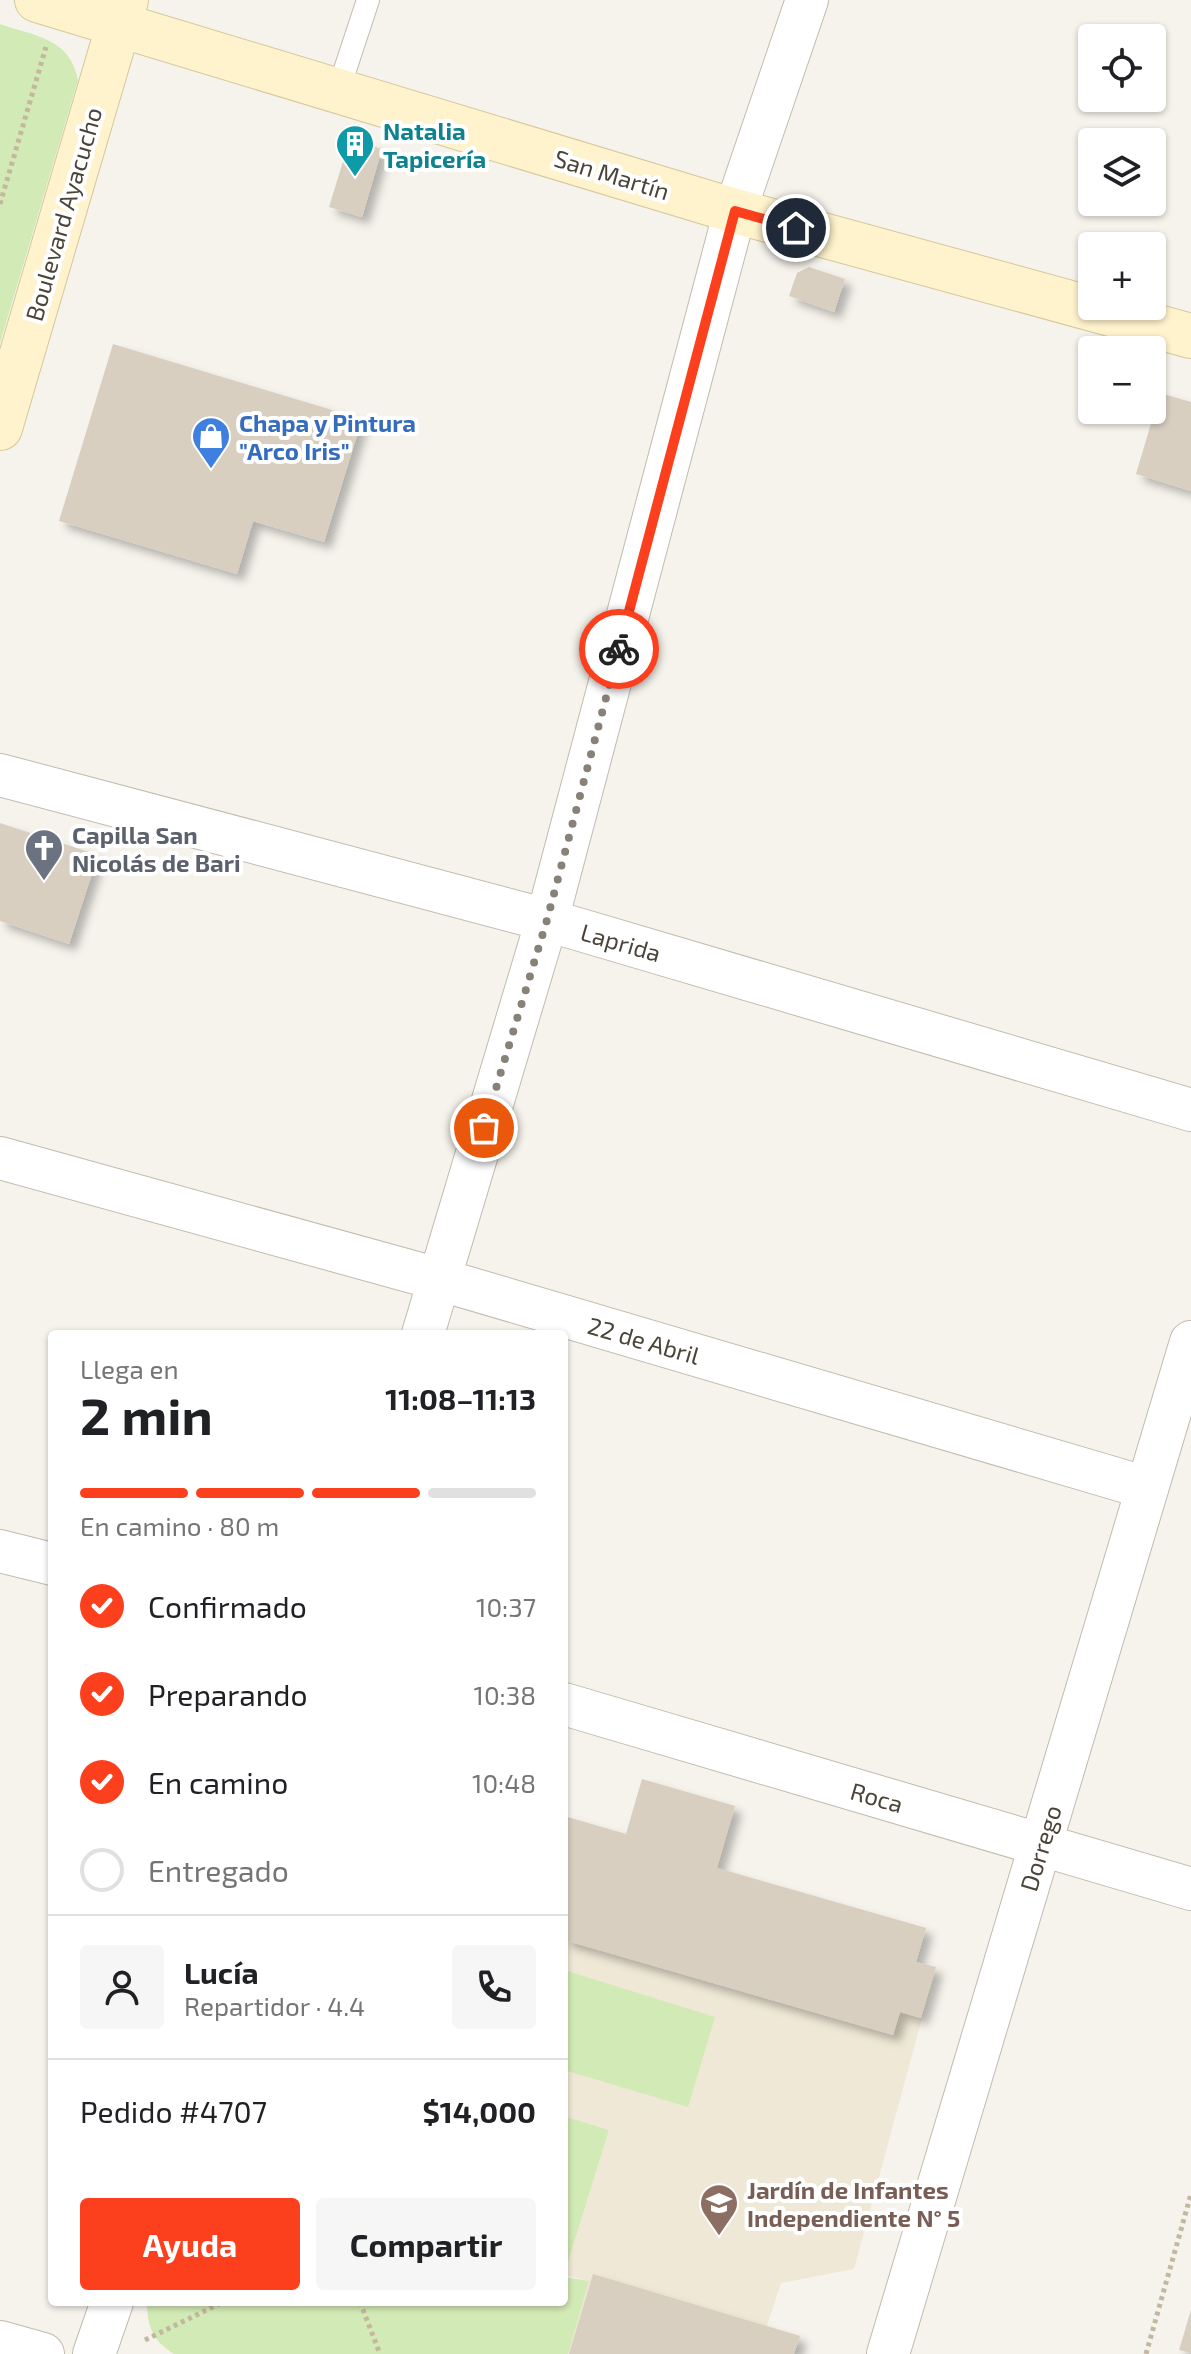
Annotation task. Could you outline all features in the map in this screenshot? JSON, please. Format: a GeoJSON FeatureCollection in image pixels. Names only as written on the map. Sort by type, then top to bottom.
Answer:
{"type":"FeatureCollection","features":[{"type":"Feature","properties":{"kind":"main road","name":"San Martín"},"geometry":{"type":"LineString","coordinates":[[48,3],[123,12],[338,91],[735,211],[1191,336]]}},
{"type":"Feature","properties":{"kind":"main road","name":"Boulevard Ayacucho"},"geometry":{"type":"LineString","coordinates":[[0,428],[123,12]]}},
{"type":"Feature","properties":{"kind":"street"},"geometry":{"type":"LineString","coordinates":[[424,1330],[547,920],[735,211],[807,0]]}},
{"type":"Feature","properties":{"kind":"street","name":"Laprida"},"geometry":{"type":"LineString","coordinates":[[0,775],[547,920],[1191,1110]]}},
{"type":"Feature","properties":{"kind":"street","name":"22 de Abril"},"geometry":{"type":"LineString","coordinates":[[0,1158],[438,1279],[1147,1488]]}},
{"type":"Feature","properties":{"kind":"street","name":"Dorrego"},"geometry":{"type":"LineString","coordinates":[[888,2354],[1191,1342]]}},
{"type":"Feature","properties":{"kind":"street"},"geometry":{"type":"LineString","coordinates":[[0,1551],[48,1563]]}},
{"type":"Feature","properties":{"kind":"street","name":"Roca"},"geometry":{"type":"LineString","coordinates":[[568,1705],[1191,1889]]}},
{"type":"Feature","properties":{"kind":"street"},"geometry":{"type":"LineString","coordinates":[[94,2354],[111,2306]]}},
{"type":"Feature","properties":{"kind":"street"},"geometry":{"type":"LineString","coordinates":[[0,2342],[43,2354]]}},
{"type":"Feature","properties":{"kind":"lane"},"geometry":{"type":"LineString","coordinates":[[338,91],[368,0]]}},
{"type":"Feature","properties":{"kind":"path"},"geometry":{"type":"LineString","coordinates":[[0,204],[48,3]]}},
{"type":"Feature","properties":{"kind":"path"},"geometry":{"type":"LineString","coordinates":[[1146,2354],[1191,2194]]}},
{"type":"Feature","properties":{"kind":"path"},"geometry":{"type":"LineString","coordinates":[[144,2341],[215,2306]]}},
{"type":"Feature","properties":{"kind":"path"},"geometry":{"type":"LineString","coordinates":[[362,2306],[380,2354]]}},
{"type":"Feature","properties":{"kind":"shaded area"},"geometry":{"type":"Polygon","coordinates":[[[642,1779],[735,1806],[718,1868],[926,1928],[916,1962],[936,1967],[854,2269],[781,2283],[767,2326],[800,2336],[795,2354],[568,2354],[588,2281],[568,2276],[568,2262],[609,2130],[568,2117],[568,1817],[626,1834],[642,1779]]]}},
{"type":"Feature","properties":{"kind":"green space"},"geometry":{"type":"Polygon","coordinates":[[[0,24],[38,36],[59,47],[74,66],[78,80],[0,343],[0,24]]]}},
{"type":"Feature","properties":{"kind":"green space"},"geometry":{"type":"Polygon","coordinates":[[[568,1971],[715,2017],[688,2107],[568,2071],[568,1971]]]}},
{"type":"Feature","properties":{"kind":"green space"},"geometry":{"type":"Polygon","coordinates":[[[568,2117],[609,2130],[568,2262],[568,2117]]]}},
{"type":"Feature","properties":{"kind":"green space"},"geometry":{"type":"Polygon","coordinates":[[[568,2278],[589,2281],[568,2354],[174,2354],[156,2338],[147,2306],[568,2306],[568,2278]]]}},
{"type":"Feature","properties":{"kind":"building","name":"Natalia Tapicería"},"geometry":{"type":"Polygon","coordinates":[[[350,139],[382,149],[362,217],[329,207],[350,139]]]}},
{"type":"Feature","properties":{"kind":"building"},"geometry":{"type":"Polygon","coordinates":[[[809,267],[845,279],[834,312],[789,296],[797,273],[809,267]]]}},
{"type":"Feature","properties":{"kind":"building","name":"Chapa y Pintura \"Arco Iris\""},"geometry":{"type":"Polygon","coordinates":[[[113,344],[362,419],[324,542],[253,521],[237,574],[59,521],[113,344]]]}},
{"type":"Feature","properties":{"kind":"building"},"geometry":{"type":"Polygon","coordinates":[[[1166,395],[1191,402],[1191,491],[1136,474],[1151,424],[1166,424],[1166,395]]]}},
{"type":"Feature","properties":{"kind":"building","name":"Capilla San Nicolás de Bari"},"geometry":{"type":"Polygon","coordinates":[[[0,823],[98,855],[69,944],[0,921],[0,823]]]}},
{"type":"Feature","properties":{"kind":"building"},"geometry":{"type":"Polygon","coordinates":[[[642,1779],[735,1806],[717,1868],[926,1928],[916,1962],[936,1967],[921,2018],[900,2012],[893,2035],[568,1941],[568,1817],[626,1834],[642,1779]]]}},
{"type":"Feature","properties":{"kind":"building"},"geometry":{"type":"Polygon","coordinates":[[[593,2274],[800,2336],[794,2354],[569,2354],[593,2274]]]}},
{"type":"Feature","properties":{"kind":"building"},"geometry":{"type":"Polygon","coordinates":[[[1191,2310],[1191,2353],[1179,2350],[1191,2310]]]}},
{"type":"Feature","properties":{"kind":"way so far"},"geometry":{"type":"LineString","coordinates":[[484,1128],[547,920],[619,649]]}},
{"type":"Feature","properties":{"kind":"place","name":"Natalia Tapicería"},"geometry":{"type":"Point","coordinates":[355,178]}},
{"type":"Feature","properties":{"kind":"place","name":"Chapa y Pintura \"Arco Iris\""},"geometry":{"type":"Point","coordinates":[211,470]}},
{"type":"Feature","properties":{"kind":"place","name":"Capilla San Nicolás de Bari"},"geometry":{"type":"Point","coordinates":[44,882]}},
{"type":"Feature","properties":{"kind":"place","name":"Jardín de Infantes Independiente N° 5"},"geometry":{"type":"Point","coordinates":[719,2237]}},
{"type":"Feature","properties":{"kind":"route"},"geometry":{"type":"LineString","coordinates":[[619,649],[735,211],[796,228]]}}]}
